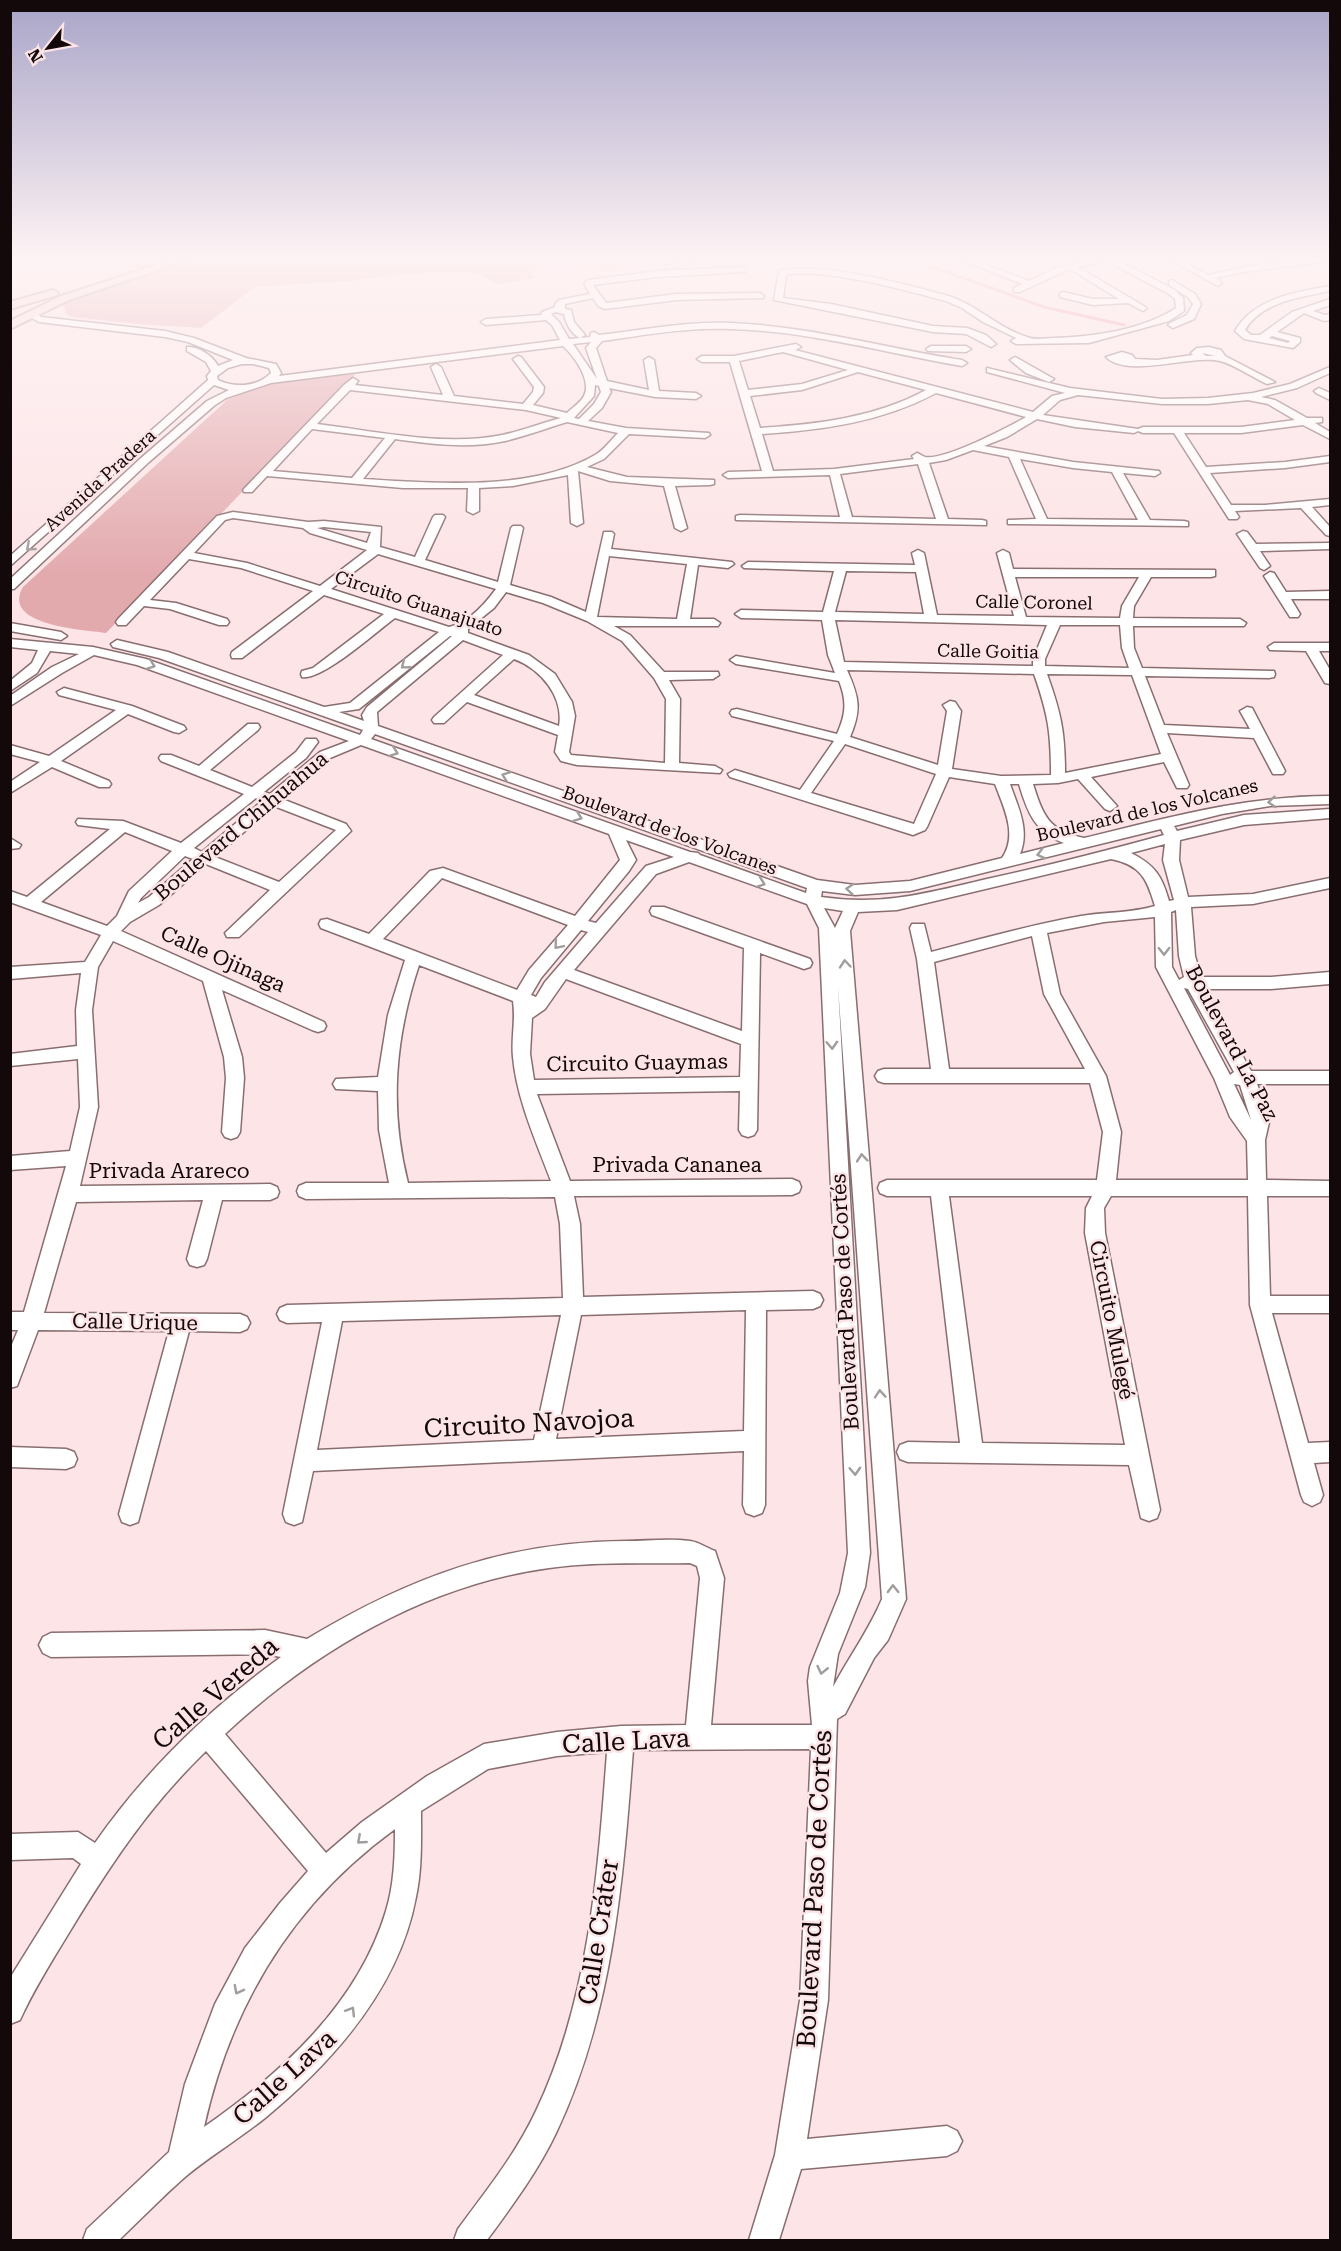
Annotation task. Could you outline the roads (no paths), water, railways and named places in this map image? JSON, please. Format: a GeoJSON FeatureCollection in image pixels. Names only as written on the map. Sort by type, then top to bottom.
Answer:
{"type":"FeatureCollection","features":[{"type":"Feature","properties":{"kind":"street"},"geometry":{"type":"LineString","coordinates":[[211,364],[214,376],[226,386],[246,387]]}},
{"type":"Feature","properties":{"kind":"street"},"geometry":{"type":"LineString","coordinates":[[214,376],[227,364]]}},
{"type":"Feature","properties":{"kind":"street"},"geometry":{"type":"LineString","coordinates":[[267,364],[295,372],[373,364]]}},
{"type":"Feature","properties":{"kind":"street"},"geometry":{"type":"LineString","coordinates":[[522,364],[540,390],[526,407]]}},
{"type":"Feature","properties":{"kind":"street"},"geometry":{"type":"LineString","coordinates":[[309,426],[441,442],[469,442],[503,438],[567,419],[589,396],[591,381],[582,364]]}},
{"type":"Feature","properties":{"kind":"street"},"geometry":{"type":"LineString","coordinates":[[581,423],[606,392],[596,364]]}},
{"type":"Feature","properties":{"kind":"street"},"geometry":{"type":"LineString","coordinates":[[650,364],[655,394]]}},
{"type":"Feature","properties":{"kind":"street"},"geometry":{"type":"LineString","coordinates":[[736,364],[769,476]]}},
{"type":"Feature","properties":{"kind":"street"},"geometry":{"type":"LineString","coordinates":[[839,364],[1035,416],[1075,423],[1139,430],[1178,431],[1242,430],[1313,421]]}},
{"type":"Feature","properties":{"kind":"street"},"geometry":{"type":"LineString","coordinates":[[965,364],[1014,379],[1106,398],[1163,399],[1282,394],[1330,436]]}},
{"type":"Feature","properties":{"kind":"street"},"geometry":{"type":"LineString","coordinates":[[982,370],[1005,369],[1011,364]]}},
{"type":"Feature","properties":{"kind":"street"},"geometry":{"type":"LineString","coordinates":[[1021,364],[1029,370],[1070,385],[1163,399],[1253,386],[1327,366]]}},
{"type":"Feature","properties":{"kind":"street"},"geometry":{"type":"LineString","coordinates":[[1226,364],[1253,386]]}},
{"type":"Feature","properties":{"kind":"street"},"geometry":{"type":"LineString","coordinates":[[1232,364],[1270,382]]}},
{"type":"Feature","properties":{"kind":"street"},"geometry":{"type":"LineString","coordinates":[[269,380],[276,373],[273,366]]}},
{"type":"Feature","properties":{"kind":"street"},"geometry":{"type":"LineString","coordinates":[[1271,402],[1327,366]]}},
{"type":"Feature","properties":{"kind":"street"},"geometry":{"type":"LineString","coordinates":[[436,367],[450,399]]}},
{"type":"Feature","properties":{"kind":"street"},"geometry":{"type":"LineString","coordinates":[[744,393],[787,390],[813,385],[834,380],[858,369]]}},
{"type":"Feature","properties":{"kind":"street"},"geometry":{"type":"LineString","coordinates":[[1014,379],[1017,374],[1029,370]]}},
{"type":"Feature","properties":{"kind":"street","name":"Avenida Pradera"},"geometry":{"type":"LineString","coordinates":[[10,586],[145,460],[211,403],[246,387],[295,372]]}},
{"type":"Feature","properties":{"kind":"street","name":"Avenida Pradera"},"geometry":{"type":"LineString","coordinates":[[10,563],[203,392],[214,376]]}},
{"type":"Feature","properties":{"kind":"street"},"geometry":{"type":"LineString","coordinates":[[591,381],[655,394],[696,396]]}},
{"type":"Feature","properties":{"kind":"street"},"geometry":{"type":"LineString","coordinates":[[1031,383],[1039,394],[1056,398]]}},
{"type":"Feature","properties":{"kind":"street"},"geometry":{"type":"LineString","coordinates":[[248,490],[350,384],[562,413],[567,419],[581,423],[626,431],[705,435]]}},
{"type":"Feature","properties":{"kind":"street"},"geometry":{"type":"LineString","coordinates":[[756,431],[798,429],[864,419],[893,410],[936,389]]}},
{"type":"Feature","properties":{"kind":"street"},"geometry":{"type":"LineString","coordinates":[[1318,391],[1330,398]]}},
{"type":"Feature","properties":{"kind":"street"},"geometry":{"type":"LineString","coordinates":[[203,392],[223,396]]}},
{"type":"Feature","properties":{"kind":"street"},"geometry":{"type":"LineString","coordinates":[[728,475],[769,476],[834,472],[905,462],[973,447],[1004,435],[1035,416],[1056,398],[1075,393]]}},
{"type":"Feature","properties":{"kind":"street"},"geometry":{"type":"LineString","coordinates":[[1240,397],[1271,402],[1330,427]]}},
{"type":"Feature","properties":{"kind":"street"},"geometry":{"type":"LineString","coordinates":[[920,459],[989,430],[1028,403]]}},
{"type":"Feature","properties":{"kind":"street"},"geometry":{"type":"LineString","coordinates":[[265,473],[424,485],[512,482],[577,469],[608,453],[619,443],[626,431]]}},
{"type":"Feature","properties":{"kind":"street"},"geometry":{"type":"LineString","coordinates":[[1178,431],[1230,512],[1330,502]]}},
{"type":"Feature","properties":{"kind":"street"},"geometry":{"type":"LineString","coordinates":[[356,480],[392,436]]}},
{"type":"Feature","properties":{"kind":"street"},"geometry":{"type":"LineString","coordinates":[[963,441],[973,447],[1014,456],[1155,473]]}},
{"type":"Feature","properties":{"kind":"street"},"geometry":{"type":"LineString","coordinates":[[1014,456],[1043,522]]}},
{"type":"Feature","properties":{"kind":"street"},"geometry":{"type":"LineString","coordinates":[[129,458],[145,460]]}},
{"type":"Feature","properties":{"kind":"street"},"geometry":{"type":"LineString","coordinates":[[920,459],[943,522]]}},
{"type":"Feature","properties":{"kind":"street"},"geometry":{"type":"LineString","coordinates":[[1203,470],[1286,465],[1330,459]]}},
{"type":"Feature","properties":{"kind":"street"},"geometry":{"type":"LineString","coordinates":[[577,469],[605,477],[669,482],[710,482]]}},
{"type":"Feature","properties":{"kind":"street"},"geometry":{"type":"LineString","coordinates":[[577,469],[577,523]]}},
{"type":"Feature","properties":{"kind":"street"},"geometry":{"type":"LineString","coordinates":[[1116,470],[1146,524]]}},
{"type":"Feature","properties":{"kind":"street"},"geometry":{"type":"LineString","coordinates":[[834,472],[847,520]]}},
{"type":"Feature","properties":{"kind":"street"},"geometry":{"type":"LineString","coordinates":[[669,482],[681,528]]}},
{"type":"Feature","properties":{"kind":"street"},"geometry":{"type":"LineString","coordinates":[[472,511],[474,485]]}},
{"type":"Feature","properties":{"kind":"street"},"geometry":{"type":"LineString","coordinates":[[1304,504],[1330,533]]}},
{"type":"Feature","properties":{"kind":"street"},"geometry":{"type":"LineString","coordinates":[[66,514],[84,517]]}},
{"type":"Feature","properties":{"kind":"street","name":"Circuito Guanajuato"},"geometry":{"type":"LineString","coordinates":[[186,555],[221,518],[226,516],[256,517],[306,525],[324,524],[377,529],[373,543],[375,550]]}},
{"type":"Feature","properties":{"kind":"street"},"geometry":{"type":"LineString","coordinates":[[418,563],[439,518]]}},
{"type":"Feature","properties":{"kind":"street"},"geometry":{"type":"LineString","coordinates":[[740,518],[982,523]]}},
{"type":"Feature","properties":{"kind":"street"},"geometry":{"type":"LineString","coordinates":[[1012,522],[1184,524]]}},
{"type":"Feature","properties":{"kind":"street","name":"Circuito Guanajuato"},"geometry":{"type":"LineString","coordinates":[[186,555],[243,566],[457,631],[513,653],[537,666],[559,690],[568,716],[562,752],[566,758],[577,761],[672,767],[673,699],[660,676],[626,638],[595,620],[547,600],[375,550],[314,531],[306,525]]}},
{"type":"Feature","properties":{"kind":"street"},"geometry":{"type":"LineString","coordinates":[[322,712],[350,707],[490,605],[503,588],[517,528]]}},
{"type":"Feature","properties":{"kind":"street"},"geometry":{"type":"LineString","coordinates":[[608,534],[595,620],[714,623]]}},
{"type":"Feature","properties":{"kind":"street"},"geometry":{"type":"LineString","coordinates":[[1243,534],[1294,614]]}},
{"type":"Feature","properties":{"kind":"street"},"geometry":{"type":"LineString","coordinates":[[1252,548],[1330,546]]}},
{"type":"Feature","properties":{"kind":"street"},"geometry":{"type":"LineString","coordinates":[[237,655],[375,550]]}},
{"type":"Feature","properties":{"kind":"street"},"geometry":{"type":"LineString","coordinates":[[604,552],[728,564]]}},
{"type":"Feature","properties":{"kind":"street"},"geometry":{"type":"LineString","coordinates":[[918,553],[931,617]]}},
{"type":"Feature","properties":{"kind":"street"},"geometry":{"type":"LineString","coordinates":[[1003,553],[1021,620]]}},
{"type":"Feature","properties":{"kind":"street"},"geometry":{"type":"LineString","coordinates":[[122,622],[186,555]]}},
{"type":"Feature","properties":{"kind":"street"},"geometry":{"type":"LineString","coordinates":[[683,622],[693,561]]}},
{"type":"Feature","properties":{"kind":"street"},"geometry":{"type":"LineString","coordinates":[[748,566],[921,569]]}},
{"type":"Feature","properties":{"kind":"street"},"geometry":{"type":"LineString","coordinates":[[803,795],[842,739],[852,716],[850,692],[841,672],[828,616],[841,568]]}},
{"type":"Feature","properties":{"kind":"street"},"geometry":{"type":"LineString","coordinates":[[1009,573],[1211,573]]}},
{"type":"Feature","properties":{"kind":"street"},"geometry":{"type":"LineString","coordinates":[[1147,573],[1128,606],[1125,621],[1128,648],[1169,757],[1182,785]]}},
{"type":"Feature","properties":{"kind":"street"},"geometry":{"type":"LineString","coordinates":[[1282,596],[1330,595]]}},
{"type":"Feature","properties":{"kind":"street"},"geometry":{"type":"LineString","coordinates":[[141,602],[172,606],[223,621]]}},
{"type":"Feature","properties":{"kind":"street"},"geometry":{"type":"LineString","coordinates":[[307,674],[318,671],[393,613]]}},
{"type":"Feature","properties":{"kind":"street","name":"Calle Coronel"},"geometry":{"type":"LineString","coordinates":[[741,614],[1240,623]]}},
{"type":"Feature","properties":{"kind":"street"},"geometry":{"type":"LineString","coordinates":[[1055,621],[1039,659],[1039,670],[1053,710],[1058,735],[1058,780]]}},
{"type":"Feature","properties":{"kind":"street"},"geometry":{"type":"LineString","coordinates":[[361,741],[370,722],[457,631]]}},
{"type":"Feature","properties":{"kind":"street","name":"Boulevard de los Volcanes"},"geometry":{"type":"LineString","coordinates":[[13,635],[108,642],[162,655],[322,712],[370,722],[701,845],[853,907],[897,905],[1059,868],[1244,820],[1330,813]]}},
{"type":"Feature","properties":{"kind":"street","name":"Boulevard de los Volcanes"},"geometry":{"type":"LineString","coordinates":[[13,635],[43,653],[92,651],[141,662],[691,858],[814,893],[882,890],[910,886],[1222,809],[1270,802],[1330,800]]}},
{"type":"Feature","properties":{"kind":"street"},"geometry":{"type":"LineString","coordinates":[[10,702],[65,665],[108,642]]}},
{"type":"Feature","properties":{"kind":"street"},"geometry":{"type":"LineString","coordinates":[[1274,647],[1330,646]]}},
{"type":"Feature","properties":{"kind":"street"},"geometry":{"type":"LineString","coordinates":[[1310,647],[1330,680]]}},
{"type":"Feature","properties":{"kind":"street"},"geometry":{"type":"LineString","coordinates":[[10,687],[36,668],[43,653],[65,665]]}},
{"type":"Feature","properties":{"kind":"street"},"geometry":{"type":"LineString","coordinates":[[439,720],[513,653]]}},
{"type":"Feature","properties":{"kind":"street","name":"Calle Goitia"},"geometry":{"type":"LineString","coordinates":[[736,660],[841,672],[1039,670],[1269,675]]}},
{"type":"Feature","properties":{"kind":"street"},"geometry":{"type":"LineString","coordinates":[[660,676],[713,675]]}},
{"type":"Feature","properties":{"kind":"street"},"geometry":{"type":"LineString","coordinates":[[64,692],[127,709],[179,729]]}},
{"type":"Feature","properties":{"kind":"street"},"geometry":{"type":"LineString","coordinates":[[466,697],[565,733]]}},
{"type":"Feature","properties":{"kind":"street"},"geometry":{"type":"LineString","coordinates":[[735,774],[913,830],[920,826],[944,772],[954,711],[950,705]]}},
{"type":"Feature","properties":{"kind":"street"},"geometry":{"type":"LineString","coordinates":[[350,707],[370,722]]}},
{"type":"Feature","properties":{"kind":"street"},"geometry":{"type":"LineString","coordinates":[[10,789],[127,709]]}},
{"type":"Feature","properties":{"kind":"street"},"geometry":{"type":"LineString","coordinates":[[1247,711],[1278,771]]}},
{"type":"Feature","properties":{"kind":"street"},"geometry":{"type":"LineString","coordinates":[[737,713],[842,739],[944,772],[1001,780],[1058,780],[1169,757]]}},
{"type":"Feature","properties":{"kind":"street","name":"Boulevard Chihuahua"},"geometry":{"type":"LineString","coordinates":[[124,918],[134,895],[182,850],[301,755],[311,742],[306,735],[309,722]]}},
{"type":"Feature","properties":{"kind":"street"},"geometry":{"type":"LineString","coordinates":[[201,771],[252,727]]}},
{"type":"Feature","properties":{"kind":"street"},"geometry":{"type":"LineString","coordinates":[[1159,729],[1259,734]]}},
{"type":"Feature","properties":{"kind":"street","name":"Boulevard Chihuahua"},"geometry":{"type":"LineString","coordinates":[[10,1379],[31,1321],[69,1194],[89,1107],[84,1010],[90,967],[110,933],[124,918],[154,901],[335,748],[361,741]]}},
{"type":"Feature","properties":{"kind":"street"},"geometry":{"type":"LineString","coordinates":[[311,742],[335,748]]}},
{"type":"Feature","properties":{"kind":"street"},"geometry":{"type":"LineString","coordinates":[[10,748],[50,761],[104,784]]}},
{"type":"Feature","properties":{"kind":"street"},"geometry":{"type":"LineString","coordinates":[[166,758],[273,799],[341,827],[344,831],[233,933]]}},
{"type":"Feature","properties":{"kind":"street"},"geometry":{"type":"LineString","coordinates":[[672,767],[714,770]]}},
{"type":"Feature","properties":{"kind":"street"},"geometry":{"type":"LineString","coordinates":[[1082,775],[1110,806]]}},
{"type":"Feature","properties":{"kind":"street"},"geometry":{"type":"LineString","coordinates":[[1001,780],[1019,840],[1014,855],[1008,862]]}},
{"type":"Feature","properties":{"kind":"street"},"geometry":{"type":"LineString","coordinates":[[1025,781],[1039,820],[1051,832],[1072,841],[1085,843]]}},
{"type":"Feature","properties":{"kind":"street"},"geometry":{"type":"LineString","coordinates":[[83,822],[123,826],[280,888]]}},
{"type":"Feature","properties":{"kind":"street"},"geometry":{"type":"LineString","coordinates":[[1166,823],[1173,838]]}},
{"type":"Feature","properties":{"kind":"street"},"geometry":{"type":"LineString","coordinates":[[28,903],[123,826]]}},
{"type":"Feature","properties":{"kind":"street"},"geometry":{"type":"LineString","coordinates":[[615,831],[628,860],[651,870]]}},
{"type":"Feature","properties":{"kind":"street"},"geometry":{"type":"LineString","coordinates":[[1019,840],[1051,832]]}},
{"type":"Feature","properties":{"kind":"street","name":"Boulevard La Paz"},"geometry":{"type":"LineString","coordinates":[[1173,838],[1171,860],[1183,902],[1186,956],[1194,982],[1201,1000],[1224,1036],[1246,1078],[1261,1118],[1256,1140],[1260,1305],[1312,1495]]}},
{"type":"Feature","properties":{"kind":"street"},"geometry":{"type":"LineString","coordinates":[[528,1006],[563,972],[651,870],[691,858],[701,845]]}},
{"type":"Feature","properties":{"kind":"street"},"geometry":{"type":"LineString","coordinates":[[1110,854],[1126,857],[1140,864],[1171,860]]}},
{"type":"Feature","properties":{"kind":"street"},"geometry":{"type":"LineString","coordinates":[[543,1450],[573,1306],[570,1224],[563,1189],[526,1087],[521,1054],[535,974],[624,868],[628,860]]}},
{"type":"Feature","properties":{"kind":"street","name":"Boulevard La Paz"},"geometry":{"type":"LineString","coordinates":[[1140,864],[1155,880],[1164,908],[1164,967],[1223,1078],[1239,1117],[1256,1140]]}},
{"type":"Feature","properties":{"kind":"street"},"geometry":{"type":"LineString","coordinates":[[372,941],[435,875],[443,873],[598,930]]}},
{"type":"Feature","properties":{"kind":"street"},"geometry":{"type":"LineString","coordinates":[[924,959],[1039,929],[1104,917],[1147,914],[1183,902],[1254,899],[1330,884]]}},
{"type":"Feature","properties":{"kind":"street","name":"Boulevard Paso de Cortés"},"geometry":{"type":"LineString","coordinates":[[764,2241],[790,2155],[814,2000],[824,1725],[818,1695],[820,1671],[850,1600],[857,1577],[859,1553],[827,928],[814,893]]}},
{"type":"Feature","properties":{"kind":"street","name":"Calle Ojinaga"},"geometry":{"type":"LineString","coordinates":[[10,896],[110,933],[318,1026]]}},
{"type":"Feature","properties":{"kind":"street","name":"Boulevard Paso de Cortés"},"geometry":{"type":"LineString","coordinates":[[824,1725],[866,1650],[880,1632],[894,1599],[866,1199],[842,931],[853,907]]}},
{"type":"Feature","properties":{"kind":"street"},"geometry":{"type":"LineString","coordinates":[[658,911],[804,963]]}},
{"type":"Feature","properties":{"kind":"street"},"geometry":{"type":"LineString","coordinates":[[327,924],[414,957],[528,1006]]}},
{"type":"Feature","properties":{"kind":"street"},"geometry":{"type":"LineString","coordinates":[[918,928],[941,1076]]}},
{"type":"Feature","properties":{"kind":"street","name":"Circuito Mulegé"},"geometry":{"type":"LineString","coordinates":[[1039,929],[1052,994],[1097,1076],[1112,1132],[1106,1187],[1095,1208],[1095,1233],[1149,1509]]}},
{"type":"Feature","properties":{"kind":"street","name":"Circuito Guaymas"},"geometry":{"type":"LineString","coordinates":[[748,1130],[752,945]]}},
{"type":"Feature","properties":{"kind":"street"},"geometry":{"type":"LineString","coordinates":[[400,1190],[392,1160],[385,1084],[399,995],[414,957]]}},
{"type":"Feature","properties":{"kind":"street"},"geometry":{"type":"LineString","coordinates":[[10,973],[90,967]]}},
{"type":"Feature","properties":{"kind":"street","name":"Circuito Guaymas"},"geometry":{"type":"LineString","coordinates":[[563,972],[750,1041]]}},
{"type":"Feature","properties":{"kind":"street"},"geometry":{"type":"LineString","coordinates":[[1171,982],[1271,982],[1330,978]]}},
{"type":"Feature","properties":{"kind":"street"},"geometry":{"type":"LineString","coordinates":[[211,979],[233,1057],[235,1078],[231,1132]]}},
{"type":"Feature","properties":{"kind":"street"},"geometry":{"type":"LineString","coordinates":[[10,1060],[85,1052]]}},
{"type":"Feature","properties":{"kind":"street"},"geometry":{"type":"LineString","coordinates":[[884,1076],[1097,1076]]}},
{"type":"Feature","properties":{"kind":"street"},"geometry":{"type":"LineString","coordinates":[[1223,1078],[1330,1077]]}},
{"type":"Feature","properties":{"kind":"street","name":"Circuito Guaymas"},"geometry":{"type":"LineString","coordinates":[[526,1087],[749,1083]]}},
{"type":"Feature","properties":{"kind":"street"},"geometry":{"type":"LineString","coordinates":[[342,1084],[385,1084]]}},
{"type":"Feature","properties":{"kind":"street"},"geometry":{"type":"LineString","coordinates":[[10,1163],[77,1158]]}},
{"type":"Feature","properties":{"kind":"street"},"geometry":{"type":"LineString","coordinates":[[887,1188],[1256,1186],[1330,1188]]}},
{"type":"Feature","properties":{"kind":"street","name":"Privada Cananea"},"geometry":{"type":"LineString","coordinates":[[306,1191],[792,1187]]}},
{"type":"Feature","properties":{"kind":"street"},"geometry":{"type":"LineString","coordinates":[[939,1188],[972,1453]]}},
{"type":"Feature","properties":{"kind":"street","name":"Privada Arareco"},"geometry":{"type":"LineString","coordinates":[[69,1194],[270,1192]]}},
{"type":"Feature","properties":{"kind":"street"},"geometry":{"type":"LineString","coordinates":[[197,1259],[214,1194]]}},
{"type":"Feature","properties":{"kind":"street"},"geometry":{"type":"LineString","coordinates":[[840,1198],[866,1199]]}},
{"type":"Feature","properties":{"kind":"street"},"geometry":{"type":"LineString","coordinates":[[286,1314],[813,1300]]}},
{"type":"Feature","properties":{"kind":"street"},"geometry":{"type":"LineString","coordinates":[[754,1505],[756,1302]]}},
{"type":"Feature","properties":{"kind":"street"},"geometry":{"type":"LineString","coordinates":[[1260,1305],[1330,1304]]}},
{"type":"Feature","properties":{"kind":"street"},"geometry":{"type":"LineString","coordinates":[[294,1514],[334,1312]]}},
{"type":"Feature","properties":{"kind":"street","name":"Calle Urique"},"geometry":{"type":"LineString","coordinates":[[10,1321],[240,1323]]}},
{"type":"Feature","properties":{"kind":"street"},"geometry":{"type":"LineString","coordinates":[[130,1514],[181,1323]]}},
{"type":"Feature","properties":{"kind":"street","name":"Circuito Navojoa"},"geometry":{"type":"LineString","coordinates":[[305,1461],[755,1440]]}},
{"type":"Feature","properties":{"kind":"street"},"geometry":{"type":"LineString","coordinates":[[908,1452],[1138,1455]]}},
{"type":"Feature","properties":{"kind":"street"},"geometry":{"type":"LineString","coordinates":[[1301,1453],[1330,1452]]}},
{"type":"Feature","properties":{"kind":"street"},"geometry":{"type":"LineString","coordinates":[[10,1457],[66,1459]]}},
{"type":"Feature","properties":{"kind":"street","name":"Calle Vereda"},"geometry":{"type":"LineString","coordinates":[[10,2010],[19,1990],[98,1862],[154,1785],[265,1681],[307,1651],[354,1623],[413,1595],[463,1576],[532,1560],[566,1555],[691,1552],[707,1559],[712,1578],[697,1738]]}},
{"type":"Feature","properties":{"kind":"street"},"geometry":{"type":"LineString","coordinates":[[859,1553],[892,1554]]}},
{"type":"Feature","properties":{"kind":"street"},"geometry":{"type":"LineString","coordinates":[[51,1646],[265,1642],[307,1651]]}},
{"type":"Feature","properties":{"kind":"street","name":"Calle Lava"},"geometry":{"type":"LineString","coordinates":[[182,2160],[199,2084],[225,2014],[255,1958],[289,1912],[325,1871],[371,1831],[408,1805],[484,1757],[556,1744],[621,1738],[697,1738],[824,1725]]}},
{"type":"Feature","properties":{"kind":"street"},"geometry":{"type":"LineString","coordinates":[[207,1733],[325,1871]]}},
{"type":"Feature","properties":{"kind":"street","name":"Calle Cráter"},"geometry":{"type":"LineString","coordinates":[[469,2241],[512,2181],[546,2121],[580,2038],[601,1949],[621,1738]]}},
{"type":"Feature","properties":{"kind":"street","name":"Calle Lava"},"geometry":{"type":"LineString","coordinates":[[98,2241],[182,2160],[254,2109],[314,2057],[346,2020],[382,1963],[400,1908],[408,1855],[408,1805]]}},
{"type":"Feature","properties":{"kind":"street"},"geometry":{"type":"LineString","coordinates":[[10,1847],[78,1845],[98,1862]]}},
{"type":"Feature","properties":{"kind":"street"},"geometry":{"type":"LineString","coordinates":[[790,2155],[947,2141]]}}]}
